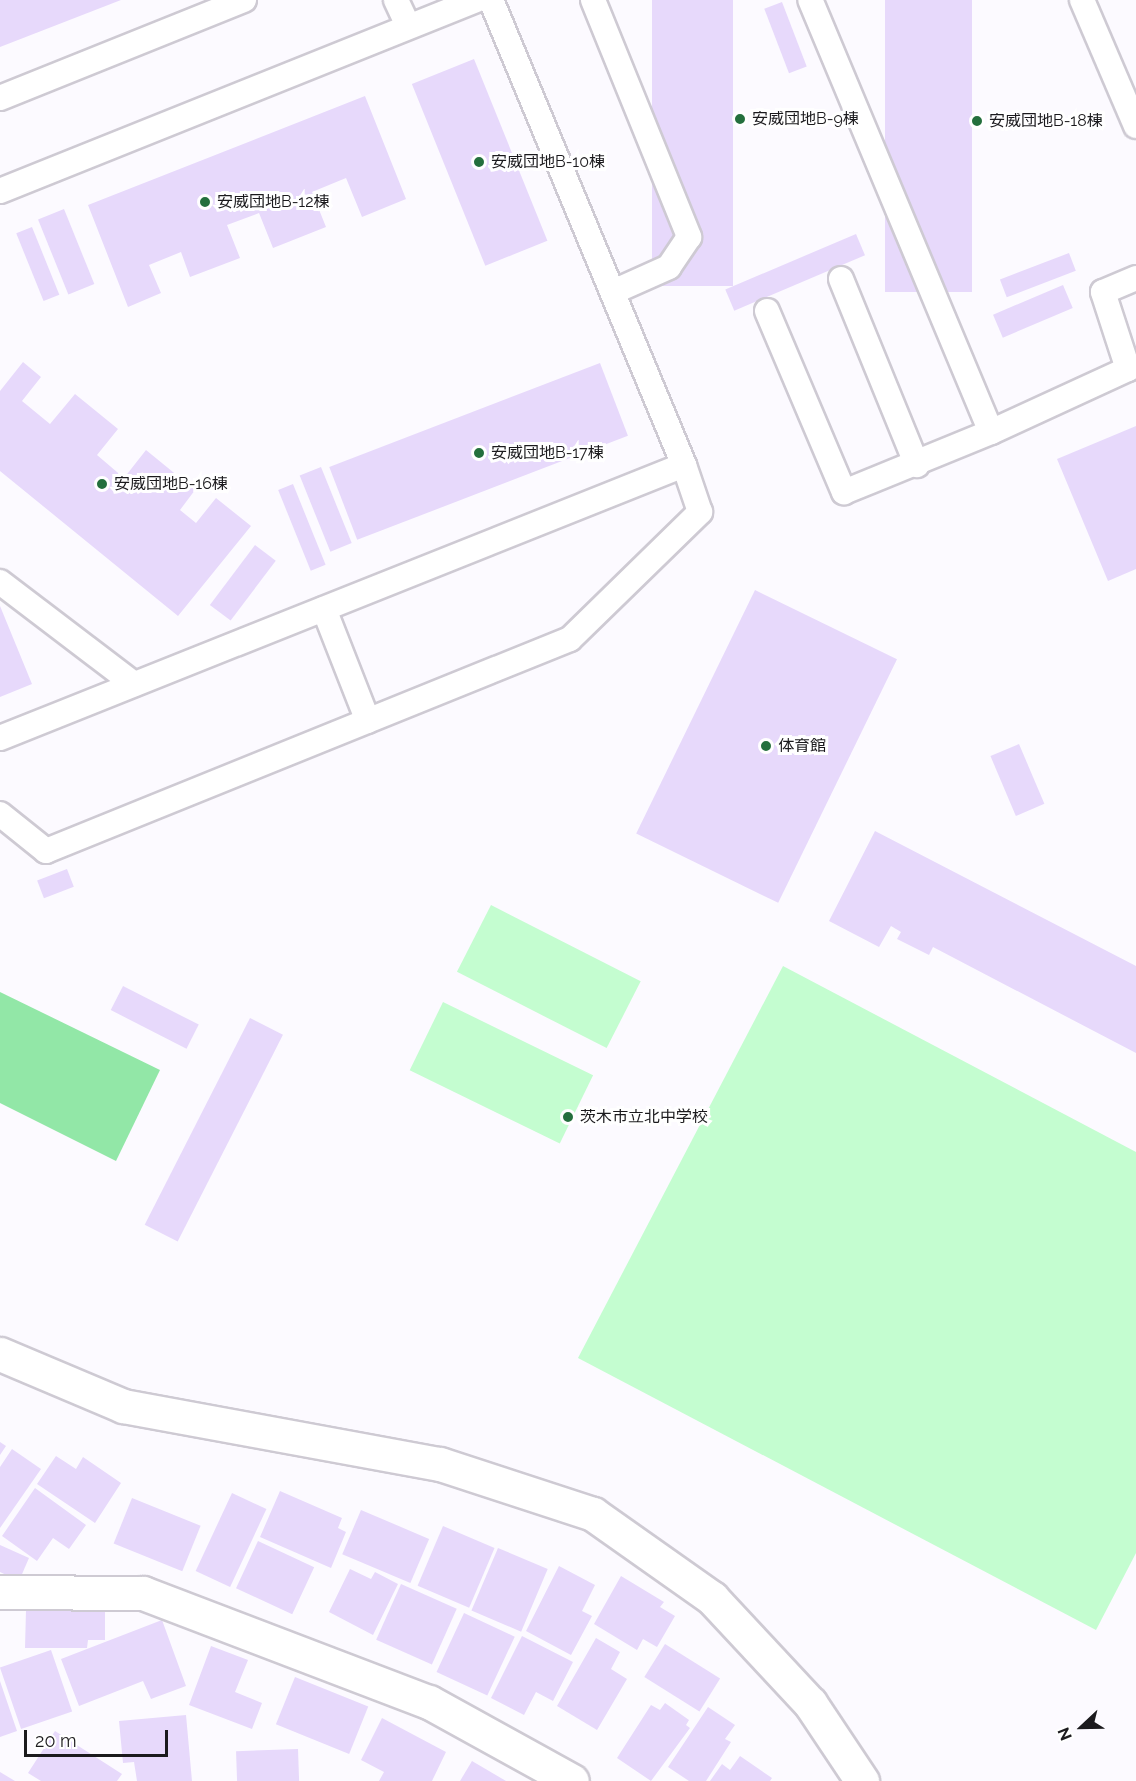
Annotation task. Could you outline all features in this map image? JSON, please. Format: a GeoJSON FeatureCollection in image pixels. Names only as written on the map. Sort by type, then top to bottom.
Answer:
{"type":"FeatureCollection","features":[{"type":"Feature","properties":{"kind":"street"},"geometry":{"type":"LineString","coordinates":[[0,1354],[123,1406],[440,1464],[593,1514],[712,1598],[810,1703],[862,1781]]}},
{"type":"Feature","properties":{"kind":"street"},"geometry":{"type":"LineString","coordinates":[[0,1592],[143,1593],[429,1702],[572,1781]]}},
{"type":"Feature","properties":{"kind":"lane"},"geometry":{"type":"LineString","coordinates":[[0,98],[244,0]]}},
{"type":"Feature","properties":{"kind":"lane"},"geometry":{"type":"LineString","coordinates":[[396,0],[408,26]]}},
{"type":"Feature","properties":{"kind":"lane"},"geometry":{"type":"LineString","coordinates":[[0,191],[476,0]]}},
{"type":"Feature","properties":{"kind":"lane"},"geometry":{"type":"LineString","coordinates":[[0,814],[46,850],[570,639],[700,512],[684,465],[490,0]]}},
{"type":"Feature","properties":{"kind":"lane"},"geometry":{"type":"LineString","coordinates":[[592,0],[689,237],[669,267],[613,292]]}},
{"type":"Feature","properties":{"kind":"lane"},"geometry":{"type":"LineString","coordinates":[[810,0],[991,432]]}},
{"type":"Feature","properties":{"kind":"lane"},"geometry":{"type":"LineString","coordinates":[[1082,0],[1136,126]]}},
{"type":"Feature","properties":{"kind":"lane"},"geometry":{"type":"LineString","coordinates":[[767,312],[844,492],[917,465],[1128,369],[1103,292],[1136,278]]}},
{"type":"Feature","properties":{"kind":"lane"},"geometry":{"type":"LineString","coordinates":[[841,279],[917,465]]}},
{"type":"Feature","properties":{"kind":"lane"},"geometry":{"type":"LineString","coordinates":[[0,738],[684,465]]}},
{"type":"Feature","properties":{"kind":"lane"},"geometry":{"type":"LineString","coordinates":[[0,582],[135,684]]}},
{"type":"Feature","properties":{"kind":"lane"},"geometry":{"type":"LineString","coordinates":[[324,609],[368,721]]}},
{"type":"Feature","properties":{"kind":"shaded area"},"geometry":{"type":"Polygon","coordinates":[[[491,905],[641,981],[607,1048],[457,972],[491,905]]]}},
{"type":"Feature","properties":{"kind":"shaded area"},"geometry":{"type":"Polygon","coordinates":[[[783,966],[1136,1152],[1136,1553],[1096,1630],[578,1358],[783,966]]]}},
{"type":"Feature","properties":{"kind":"shaded area"},"geometry":{"type":"Polygon","coordinates":[[[0,992],[160,1070],[116,1161],[0,1103],[0,992]]]}},
{"type":"Feature","properties":{"kind":"shaded area"},"geometry":{"type":"Polygon","coordinates":[[[443,1002],[593,1075],[560,1144],[410,1070],[443,1002]]]}},
{"type":"Feature","properties":{"kind":"building"},"geometry":{"type":"Polygon","coordinates":[[[0,0],[121,0],[0,47],[0,0]]]}},
{"type":"Feature","properties":{"kind":"building"},"geometry":{"type":"Polygon","coordinates":[[[652,0],[733,0],[733,286],[652,286],[652,0]]]}},
{"type":"Feature","properties":{"kind":"building"},"geometry":{"type":"Polygon","coordinates":[[[885,0],[972,0],[972,292],[885,292],[885,0]]]}},
{"type":"Feature","properties":{"kind":"building"},"geometry":{"type":"Polygon","coordinates":[[[782,2],[807,66],[789,73],[764,9],[782,2]]]}},
{"type":"Feature","properties":{"kind":"building","name":"安威団地B-10棟"},"geometry":{"type":"Polygon","coordinates":[[[474,59],[547,241],[485,266],[412,84],[474,59]]]}},
{"type":"Feature","properties":{"kind":"building","name":"安威団地B-12棟"},"geometry":{"type":"Polygon","coordinates":[[[365,96],[406,199],[362,217],[346,178],[312,192],[326,227],[273,248],[259,213],[227,225],[240,258],[190,277],[181,252],[149,265],[161,293],[128,307],[88,205],[365,96]]]}},
{"type":"Feature","properties":{"kind":"building"},"geometry":{"type":"Polygon","coordinates":[[[64,209],[94,284],[68,295],[38,219],[64,209]]]}},
{"type":"Feature","properties":{"kind":"building"},"geometry":{"type":"Polygon","coordinates":[[[32,227],[59,295],[44,301],[16,233],[32,227]]]}},
{"type":"Feature","properties":{"kind":"building"},"geometry":{"type":"Polygon","coordinates":[[[856,234],[865,255],[734,311],[725,289],[856,234]]]}},
{"type":"Feature","properties":{"kind":"building"},"geometry":{"type":"Polygon","coordinates":[[[1069,253],[1076,271],[1007,297],[1000,280],[1069,253]]]}},
{"type":"Feature","properties":{"kind":"building"},"geometry":{"type":"Polygon","coordinates":[[[1063,285],[1073,308],[1003,338],[993,315],[1063,285]]]}},
{"type":"Feature","properties":{"kind":"building","name":"安威団地B-16棟"},"geometry":{"type":"Polygon","coordinates":[[[23,362],[41,377],[22,401],[50,424],[75,394],[118,429],[97,455],[124,478],[146,450],[195,490],[180,510],[196,523],[216,498],[251,526],[178,616],[0,471],[0,391],[23,362]]]}},
{"type":"Feature","properties":{"kind":"building","name":"安威団地B-17棟"},"geometry":{"type":"Polygon","coordinates":[[[600,363],[628,436],[357,540],[329,467],[600,363]]]}},
{"type":"Feature","properties":{"kind":"building"},"geometry":{"type":"Polygon","coordinates":[[[1136,426],[1136,569],[1108,581],[1057,459],[1136,426]]]}},
{"type":"Feature","properties":{"kind":"building"},"geometry":{"type":"Polygon","coordinates":[[[321,467],[352,543],[330,552],[300,476],[321,467]]]}},
{"type":"Feature","properties":{"kind":"building"},"geometry":{"type":"Polygon","coordinates":[[[293,484],[326,565],[311,571],[278,490],[293,484]]]}},
{"type":"Feature","properties":{"kind":"building"},"geometry":{"type":"Polygon","coordinates":[[[255,545],[276,561],[231,621],[210,605],[255,545]]]}},
{"type":"Feature","properties":{"kind":"building","name":"体育館"},"geometry":{"type":"Polygon","coordinates":[[[755,590],[897,659],[778,903],[636,834],[755,590]]]}},
{"type":"Feature","properties":{"kind":"building"},"geometry":{"type":"Polygon","coordinates":[[[0,606],[32,684],[0,697],[0,606]]]}},
{"type":"Feature","properties":{"kind":"building"},"geometry":{"type":"Polygon","coordinates":[[[1019,744],[1044,804],[1016,816],[990,756],[1019,744]]]}},
{"type":"Feature","properties":{"kind":"building"},"geometry":{"type":"Polygon","coordinates":[[[875,831],[1136,966],[1136,1053],[933,947],[929,955],[897,939],[901,932],[891,926],[879,947],[829,921],[875,831]]]}},
{"type":"Feature","properties":{"kind":"building"},"geometry":{"type":"Polygon","coordinates":[[[67,869],[74,887],[44,898],[37,880],[67,869]]]}},
{"type":"Feature","properties":{"kind":"building"},"geometry":{"type":"Polygon","coordinates":[[[123,986],[199,1025],[186,1049],[111,1010],[123,986]]]}},
{"type":"Feature","properties":{"kind":"building"},"geometry":{"type":"Polygon","coordinates":[[[250,1018],[283,1035],[178,1242],[145,1225],[250,1018]]]}},
{"type":"Feature","properties":{"kind":"building"},"geometry":{"type":"Polygon","coordinates":[[[0,1442],[6,1446],[0,1455],[0,1442]]]}},
{"type":"Feature","properties":{"kind":"building"},"geometry":{"type":"Polygon","coordinates":[[[12,1449],[41,1469],[0,1528],[0,1467],[12,1449]]]}},
{"type":"Feature","properties":{"kind":"building"},"geometry":{"type":"Polygon","coordinates":[[[56,1456],[76,1469],[83,1457],[121,1483],[95,1523],[37,1484],[56,1456]]]}},
{"type":"Feature","properties":{"kind":"building"},"geometry":{"type":"Polygon","coordinates":[[[35,1488],[86,1525],[69,1549],[53,1538],[37,1561],[2,1536],[35,1488]]]}},
{"type":"Feature","properties":{"kind":"building"},"geometry":{"type":"Polygon","coordinates":[[[280,1491],[342,1518],[338,1528],[346,1532],[331,1568],[260,1537],[280,1491]]]}},
{"type":"Feature","properties":{"kind":"building"},"geometry":{"type":"Polygon","coordinates":[[[232,1493],[266,1509],[230,1587],[196,1571],[232,1493]]]}},
{"type":"Feature","properties":{"kind":"building"},"geometry":{"type":"Polygon","coordinates":[[[132,1498],[201,1526],[182,1571],[114,1543],[132,1498]]]}},
{"type":"Feature","properties":{"kind":"building"},"geometry":{"type":"Polygon","coordinates":[[[361,1510],[429,1539],[410,1583],[342,1554],[361,1510]]]}},
{"type":"Feature","properties":{"kind":"building"},"geometry":{"type":"Polygon","coordinates":[[[443,1526],[495,1548],[469,1608],[418,1586],[443,1526]]]}},
{"type":"Feature","properties":{"kind":"building"},"geometry":{"type":"Polygon","coordinates":[[[258,1541],[314,1567],[292,1614],[236,1588],[258,1541]]]}},
{"type":"Feature","properties":{"kind":"building"},"geometry":{"type":"Polygon","coordinates":[[[0,1545],[29,1558],[19,1581],[0,1572],[0,1545]]]}},
{"type":"Feature","properties":{"kind":"building"},"geometry":{"type":"Polygon","coordinates":[[[498,1548],[548,1569],[521,1632],[471,1611],[498,1548]]]}},
{"type":"Feature","properties":{"kind":"building"},"geometry":{"type":"Polygon","coordinates":[[[559,1566],[595,1585],[582,1611],[592,1616],[571,1655],[526,1631],[559,1566]]]}},
{"type":"Feature","properties":{"kind":"building"},"geometry":{"type":"Polygon","coordinates":[[[350,1569],[371,1579],[375,1572],[398,1584],[373,1635],[329,1612],[350,1569]]]}},
{"type":"Feature","properties":{"kind":"building"},"geometry":{"type":"Polygon","coordinates":[[[621,1576],[664,1602],[660,1607],[675,1616],[657,1647],[643,1639],[637,1650],[594,1624],[621,1576]]]}},
{"type":"Feature","properties":{"kind":"building"},"geometry":{"type":"Polygon","coordinates":[[[401,1584],[457,1609],[432,1665],[376,1640],[401,1584]]]}},
{"type":"Feature","properties":{"kind":"building"},"geometry":{"type":"Polygon","coordinates":[[[60,1605],[105,1605],[105,1640],[88,1640],[87,1648],[25,1648],[26,1610],[60,1610],[60,1605]]]}},
{"type":"Feature","properties":{"kind":"building"},"geometry":{"type":"Polygon","coordinates":[[[464,1613],[515,1637],[487,1696],[437,1672],[464,1613]]]}},
{"type":"Feature","properties":{"kind":"building"},"geometry":{"type":"Polygon","coordinates":[[[162,1620],[186,1686],[151,1699],[143,1681],[79,1706],[61,1659],[162,1620]]]}},
{"type":"Feature","properties":{"kind":"building"},"geometry":{"type":"Polygon","coordinates":[[[522,1636],[573,1662],[553,1701],[536,1692],[524,1715],[491,1698],[522,1636]]]}},
{"type":"Feature","properties":{"kind":"building"},"geometry":{"type":"Polygon","coordinates":[[[596,1638],[620,1652],[611,1669],[627,1679],[597,1730],[557,1706],[596,1638]]]}},
{"type":"Feature","properties":{"kind":"building"},"geometry":{"type":"Polygon","coordinates":[[[665,1644],[720,1678],[699,1712],[644,1677],[665,1644]]]}},
{"type":"Feature","properties":{"kind":"building"},"geometry":{"type":"Polygon","coordinates":[[[211,1646],[248,1660],[235,1692],[262,1703],[252,1729],[189,1705],[211,1646]]]}},
{"type":"Feature","properties":{"kind":"building"},"geometry":{"type":"Polygon","coordinates":[[[51,1650],[72,1711],[21,1729],[0,1668],[51,1650]]]}},
{"type":"Feature","properties":{"kind":"building"},"geometry":{"type":"Polygon","coordinates":[[[295,1677],[368,1707],[349,1754],[276,1724],[295,1677]]]}},
{"type":"Feature","properties":{"kind":"building"},"geometry":{"type":"Polygon","coordinates":[[[0,1681],[17,1731],[0,1737],[0,1681]]]}},
{"type":"Feature","properties":{"kind":"building"},"geometry":{"type":"Polygon","coordinates":[[[665,1703],[689,1720],[686,1725],[690,1728],[651,1781],[617,1758],[651,1705],[660,1710],[665,1703]]]}},
{"type":"Feature","properties":{"kind":"building"},"geometry":{"type":"Polygon","coordinates":[[[708,1707],[735,1725],[725,1739],[731,1742],[706,1781],[689,1781],[668,1767],[708,1707]]]}},
{"type":"Feature","properties":{"kind":"building"},"geometry":{"type":"Polygon","coordinates":[[[186,1715],[192,1781],[137,1781],[134,1762],[123,1763],[119,1721],[186,1715]]]}},
{"type":"Feature","properties":{"kind":"building"},"geometry":{"type":"Polygon","coordinates":[[[382,1718],[446,1752],[432,1781],[379,1781],[384,1772],[361,1760],[382,1718]]]}},
{"type":"Feature","properties":{"kind":"building"},"geometry":{"type":"Polygon","coordinates":[[[55,1731],[122,1774],[117,1781],[41,1781],[28,1773],[55,1731]]]}},
{"type":"Feature","properties":{"kind":"building"},"geometry":{"type":"Polygon","coordinates":[[[298,1749],[299,1781],[237,1781],[236,1751],[298,1749]]]}},
{"type":"Feature","properties":{"kind":"building"},"geometry":{"type":"Polygon","coordinates":[[[740,1756],[772,1778],[770,1781],[710,1781],[722,1764],[730,1770],[740,1756]]]}},
{"type":"Feature","properties":{"kind":"building"},"geometry":{"type":"Polygon","coordinates":[[[472,1761],[506,1781],[460,1781],[472,1761]]]}},
{"type":"Feature","properties":{"kind":"building"},"geometry":{"type":"Polygon","coordinates":[[[0,1772],[15,1781],[0,1781],[0,1772]]]}},
{"type":"Feature","properties":{"kind":"place","name":"安威団地B-9棟"},"geometry":{"type":"Point","coordinates":[740,119]}},
{"type":"Feature","properties":{"kind":"place","name":"安威団地B-18棟"},"geometry":{"type":"Point","coordinates":[977,121]}},
{"type":"Feature","properties":{"kind":"place","name":"安威団地B-10棟"},"geometry":{"type":"Point","coordinates":[479,162]}},
{"type":"Feature","properties":{"kind":"place","name":"安威団地B-12棟"},"geometry":{"type":"Point","coordinates":[205,202]}},
{"type":"Feature","properties":{"kind":"place","name":"安威団地B-17棟"},"geometry":{"type":"Point","coordinates":[479,453]}},
{"type":"Feature","properties":{"kind":"place","name":"安威団地B-16棟"},"geometry":{"type":"Point","coordinates":[102,484]}},
{"type":"Feature","properties":{"kind":"place","name":"体育館"},"geometry":{"type":"Point","coordinates":[766,746]}},
{"type":"Feature","properties":{"kind":"place","name":"茨木市立北中学校"},"geometry":{"type":"Point","coordinates":[568,1117]}}]}
